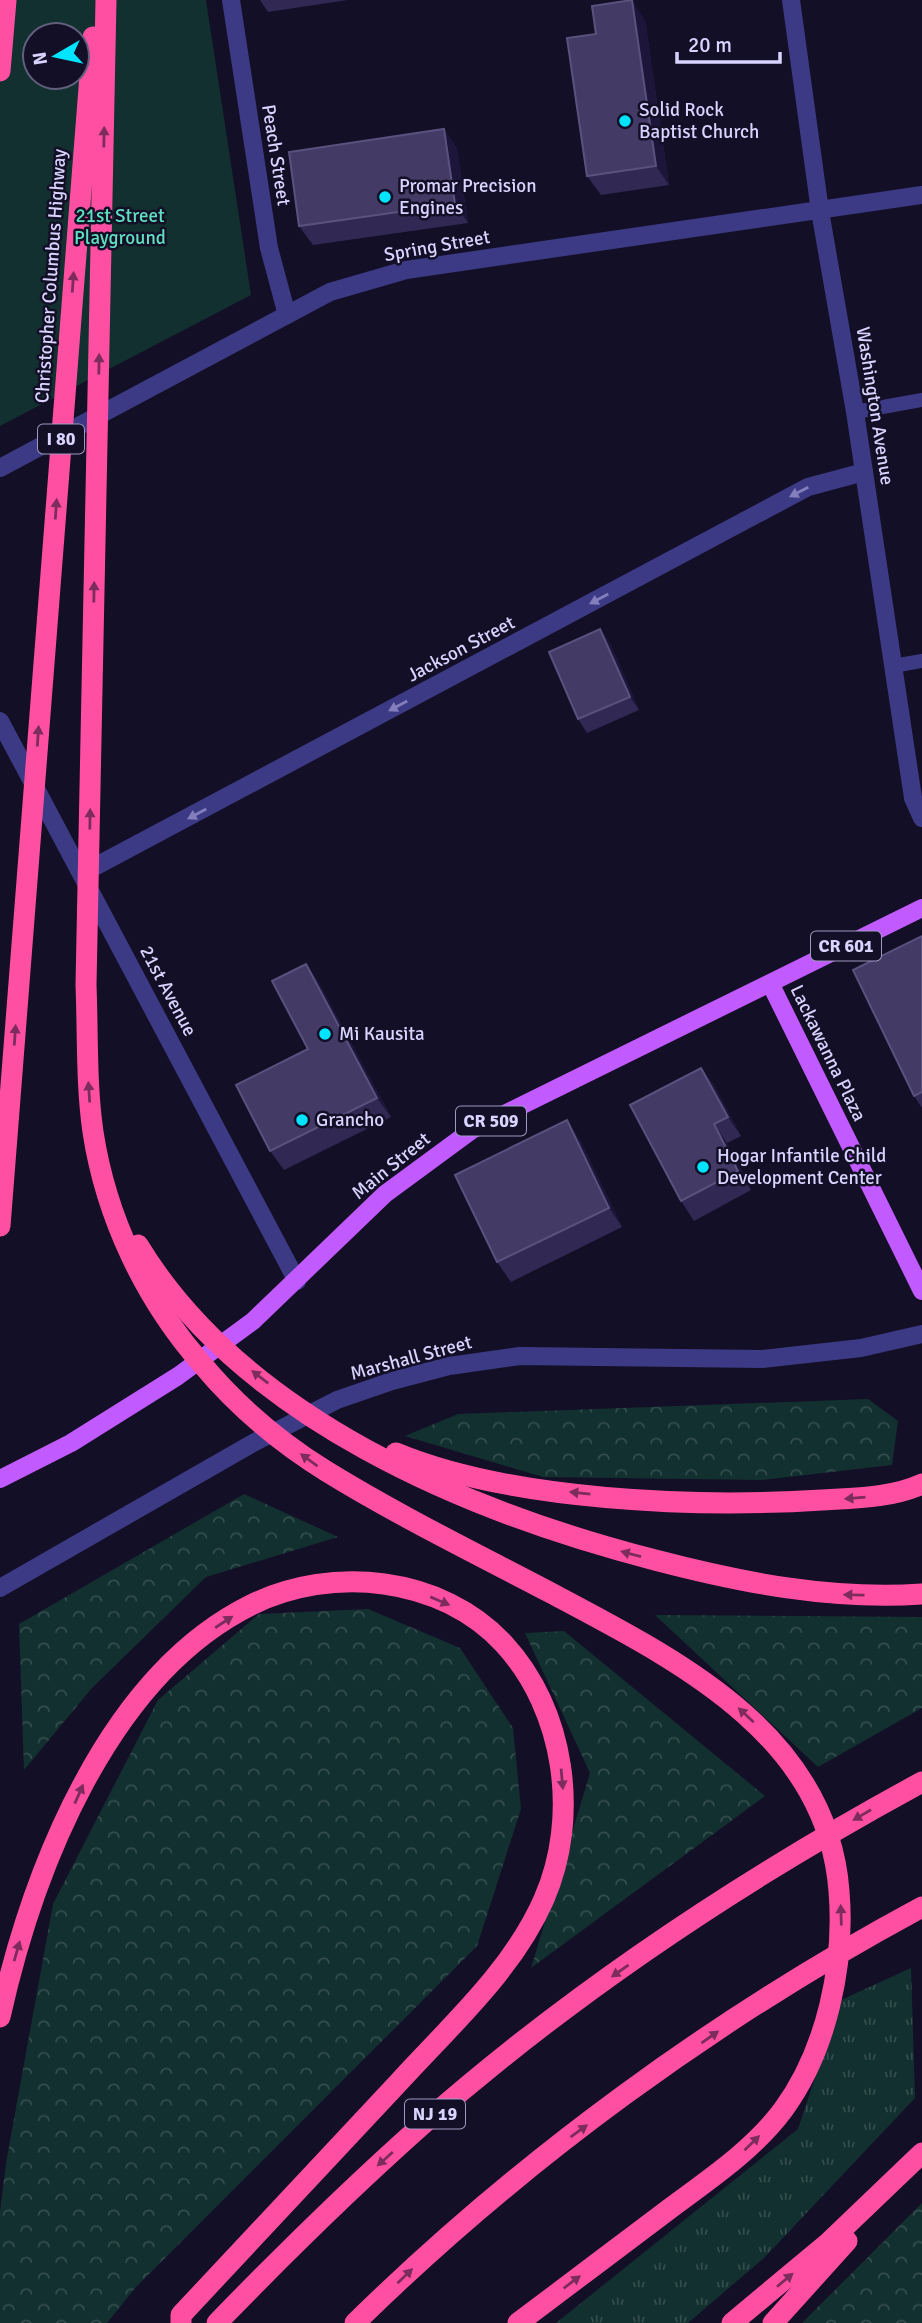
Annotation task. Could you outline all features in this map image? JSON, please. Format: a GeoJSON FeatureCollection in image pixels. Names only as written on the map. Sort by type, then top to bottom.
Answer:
{"type":"FeatureCollection","features":[{"type":"Feature","properties":{"kind":"highway"},"geometry":{"type":"LineString","coordinates":[[0,71],[6,0]]}},
{"type":"Feature","properties":{"kind":"highway","name":"Christopher Columbus Highway"},"geometry":{"type":"LineString","coordinates":[[0,1226],[95,0]]}},
{"type":"Feature","properties":{"kind":"highway"},"geometry":{"type":"LineString","coordinates":[[106,0],[86,985],[89,1088],[94,1136],[104,1182],[146,1271],[198,1361],[234,1399],[288,1444],[367,1496],[615,1627],[724,1693],[785,1758],[810,1797],[828,1835],[838,1873],[840,1941],[831,1999],[818,2040],[784,2109],[741,2154],[518,2323]]}},
{"type":"Feature","properties":{"kind":"highway"},"geometry":{"type":"LineString","coordinates":[[146,1271],[222,1345],[302,1409],[500,1514],[688,1569],[796,1590],[845,1595],[922,1594]]}},
{"type":"Feature","properties":{"kind":"highway"},"geometry":{"type":"LineString","coordinates":[[404,1463],[573,1492],[696,1502],[757,1503],[858,1498],[895,1493],[922,1484]]}},
{"type":"Feature","properties":{"kind":"highway"},"geometry":{"type":"LineString","coordinates":[[0,2017],[22,1935],[51,1856],[86,1778],[109,1739],[166,1667],[193,1642],[222,1622],[272,1596],[315,1584],[349,1581],[383,1584],[426,1595],[476,1620],[503,1642],[524,1670],[553,1732],[564,1801],[555,1866],[545,1897],[531,1925],[483,1991],[181,2315],[181,2323]]}},
{"type":"Feature","properties":{"kind":"highway","name":"NJ 19"},"geometry":{"type":"LineString","coordinates":[[217,2323],[285,2253],[424,2123],[585,1995],[764,1873],[922,1782]]}},
{"type":"Feature","properties":{"kind":"highway"},"geometry":{"type":"LineString","coordinates":[[355,2323],[422,2259],[496,2197],[654,2076],[778,1993],[922,1908]]}},
{"type":"Feature","properties":{"kind":"highway"},"geometry":{"type":"LineString","coordinates":[[732,2323],[828,2243],[922,2154]]}},
{"type":"Feature","properties":{"kind":"highway"},"geometry":{"type":"LineString","coordinates":[[773,2323],[922,2154]]}},
{"type":"Feature","properties":{"kind":"main road","name":"Main Street"},"geometry":{"type":"LineString","coordinates":[[0,1479],[71,1443],[178,1376],[253,1321],[385,1194],[472,1130],[771,985],[922,908]]}},
{"type":"Feature","properties":{"kind":"main road","name":"Lackawanna Plaza"},"geometry":{"type":"LineString","coordinates":[[771,985],[922,1291]]}},
{"type":"Feature","properties":{"kind":"street","name":"Peach Street"},"geometry":{"type":"LineString","coordinates":[[231,0],[269,247],[287,315]]}},
{"type":"Feature","properties":{"kind":"street","name":"Washington Avenue"},"geometry":{"type":"LineString","coordinates":[[792,0],[820,211],[855,412],[913,798],[922,818]]}},
{"type":"Feature","properties":{"kind":"street","name":"Spring Street"},"geometry":{"type":"LineString","coordinates":[[0,468],[330,292],[405,270],[922,195]]}},
{"type":"Feature","properties":{"kind":"street","name":"Jackson Street"},"geometry":{"type":"LineString","coordinates":[[83,873],[808,487],[864,472]]}},
{"type":"Feature","properties":{"kind":"street","name":"21st Avenue"},"geometry":{"type":"LineString","coordinates":[[0,721],[83,873],[297,1281]]}},
{"type":"Feature","properties":{"kind":"street","name":"Marshall Street"},"geometry":{"type":"LineString","coordinates":[[0,1588],[253,1443],[337,1400],[392,1381],[449,1366],[508,1357],[762,1359],[861,1348],[922,1334]]}},
{"type":"Feature","properties":{"kind":"lane"},"geometry":{"type":"LineString","coordinates":[[855,412],[922,400]]}},
{"type":"Feature","properties":{"kind":"lane"},"geometry":{"type":"LineString","coordinates":[[893,666],[922,661]]}},
{"type":"Feature","properties":{"kind":"green space","name":"21st Street Playground"},"geometry":{"type":"Polygon","coordinates":[[[0,0],[206,0],[251,295],[0,426],[0,0]]]}},
{"type":"Feature","properties":{"kind":"green space"},"geometry":{"type":"Polygon","coordinates":[[[868,1399],[898,1421],[892,1465],[762,1480],[543,1477],[405,1436],[458,1414],[868,1399]]]}},
{"type":"Feature","properties":{"kind":"green space"},"geometry":{"type":"Polygon","coordinates":[[[244,1494],[338,1537],[206,1577],[92,1688],[24,1770],[19,1624],[244,1494]]]}},
{"type":"Feature","properties":{"kind":"green space"},"geometry":{"type":"Polygon","coordinates":[[[368,1609],[460,1648],[513,1728],[521,1809],[477,1946],[136,2287],[107,2323],[0,2323],[0,2212],[6,2163],[53,1904],[158,1700],[259,1614],[368,1609]]]}},
{"type":"Feature","properties":{"kind":"green space"},"geometry":{"type":"Polygon","coordinates":[[[655,1615],[922,1617],[922,1708],[818,1767],[655,1615]]]}},
{"type":"Feature","properties":{"kind":"green space"},"geometry":{"type":"Polygon","coordinates":[[[564,1631],[765,1796],[531,1968],[590,1773],[525,1633],[564,1631]]]}},
{"type":"Feature","properties":{"kind":"green space"},"geometry":{"type":"Polygon","coordinates":[[[911,1968],[915,2098],[764,2258],[688,2323],[556,2323],[798,2129],[841,2000],[911,1968]]]}},
{"type":"Feature","properties":{"kind":"green space"},"geometry":{"type":"Polygon","coordinates":[[[922,2203],[922,2323],[802,2323],[922,2203]]]}},
{"type":"Feature","properties":{"kind":"building","name":"Solid Rock Baptist Church"},"geometry":{"type":"Polygon","coordinates":[[[632,0],[656,166],[587,176],[567,38],[596,34],[592,6],[632,0]]]}},
{"type":"Feature","properties":{"kind":"building","name":"Promar Precision Engines"},"geometry":{"type":"Polygon","coordinates":[[[444,129],[455,204],[299,226],[289,152],[444,129]]]}},
{"type":"Feature","properties":{"kind":"building"},"geometry":{"type":"Polygon","coordinates":[[[600,629],[630,697],[578,719],[549,652],[600,629]]]}},
{"type":"Feature","properties":{"kind":"building"},"geometry":{"type":"Polygon","coordinates":[[[922,936],[922,1092],[914,1096],[853,970],[922,936]]]}},
{"type":"Feature","properties":{"kind":"building"},"geometry":{"type":"Polygon","coordinates":[[[306,964],[377,1098],[270,1151],[236,1085],[308,1049],[272,981],[306,964]]]}},
{"type":"Feature","properties":{"kind":"building","name":"Hogar Infantile Child Development Center"},"geometry":{"type":"Polygon","coordinates":[[[701,1068],[728,1117],[714,1124],[738,1171],[681,1201],[630,1105],[701,1068]]]}},
{"type":"Feature","properties":{"kind":"building"},"geometry":{"type":"Polygon","coordinates":[[[567,1120],[609,1208],[497,1262],[455,1175],[567,1120]]]}},
{"type":"Feature","properties":{"kind":"place","name":"Solid Rock Baptist Church"},"geometry":{"type":"Point","coordinates":[625,121]}},
{"type":"Feature","properties":{"kind":"place","name":"Promar Precision Engines"},"geometry":{"type":"Point","coordinates":[385,197]}},
{"type":"Feature","properties":{"kind":"place","name":"Mi Kausita"},"geometry":{"type":"Point","coordinates":[325,1034]}},
{"type":"Feature","properties":{"kind":"place","name":"Grancho"},"geometry":{"type":"Point","coordinates":[302,1120]}},
{"type":"Feature","properties":{"kind":"place","name":"Hogar Infantile Child Development Center"},"geometry":{"type":"Point","coordinates":[703,1167]}}]}
